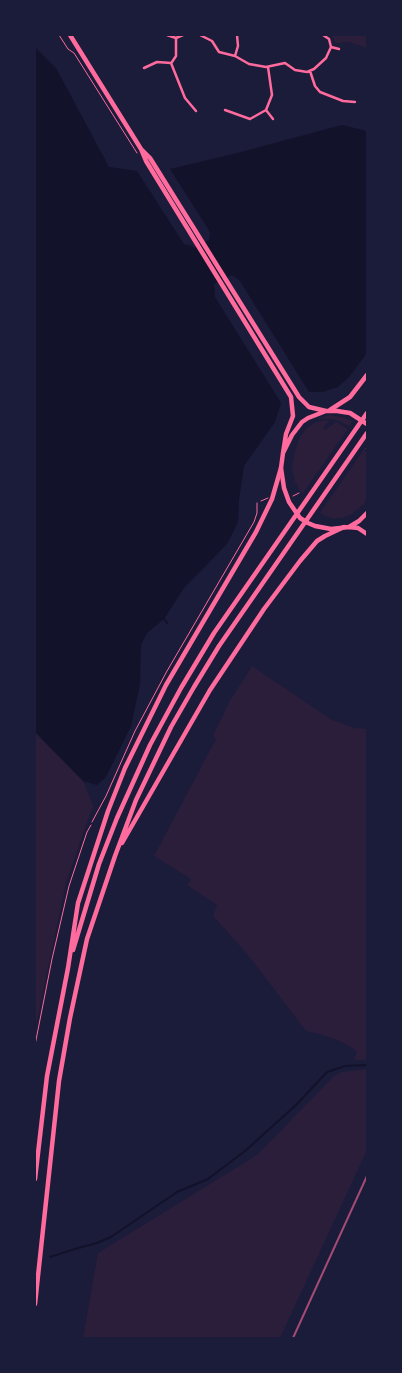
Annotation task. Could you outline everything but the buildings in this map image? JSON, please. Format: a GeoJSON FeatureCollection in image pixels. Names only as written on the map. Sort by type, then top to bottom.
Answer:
{"type":"FeatureCollection","features":[{"type":"Feature","properties":{"kind":"main road"},"geometry":{"type":"LineString","coordinates":[[70,35],[141,149],[150,158],[293,400],[293,416],[286,434],[282,468],[286,493],[300,518],[315,526],[331,529],[358,528],[367,534]]}},
{"type":"Feature","properties":{"kind":"main road"},"geometry":{"type":"LineString","coordinates":[[239,307],[302,401],[309,406],[350,413],[367,424]]}},
{"type":"Feature","properties":{"kind":"main road"},"geometry":{"type":"LineString","coordinates":[[283,453],[302,422],[350,397],[367,376]]}},
{"type":"Feature","properties":{"kind":"main road"},"geometry":{"type":"LineString","coordinates":[[68,968],[99,864],[150,745],[181,688],[214,634],[367,413]]}},
{"type":"Feature","properties":{"kind":"main road"},"geometry":{"type":"LineString","coordinates":[[35,1304],[59,1081],[70,1018],[88,939],[115,856],[136,800],[171,727],[219,646],[367,433]]}},
{"type":"Feature","properties":{"kind":"main road"},"geometry":{"type":"LineString","coordinates":[[35,1179],[48,1076],[78,903],[105,820],[125,768],[166,685],[256,532],[274,492],[282,468]]}},
{"type":"Feature","properties":{"kind":"main road"},"geometry":{"type":"LineString","coordinates":[[115,856],[210,690],[264,609],[317,541],[359,521],[367,513]]}},
{"type":"Feature","properties":{"kind":"street"},"geometry":{"type":"LineString","coordinates":[[167,35],[176,38],[183,35]]}},
{"type":"Feature","properties":{"kind":"street"},"geometry":{"type":"LineString","coordinates":[[200,35],[212,41],[216,50],[222,54],[235,56],[249,64],[268,67],[285,63],[296,70],[310,71],[324,60],[331,47],[328,39],[323,35]]}},
{"type":"Feature","properties":{"kind":"street"},"geometry":{"type":"LineString","coordinates":[[235,56],[238,46],[238,35]]}},
{"type":"Feature","properties":{"kind":"street"},"geometry":{"type":"LineString","coordinates":[[171,63],[176,56],[176,38]]}},
{"type":"Feature","properties":{"kind":"street"},"geometry":{"type":"LineString","coordinates":[[331,47],[340,49]]}},
{"type":"Feature","properties":{"kind":"street"},"geometry":{"type":"LineString","coordinates":[[144,68],[157,62],[171,63]]}},
{"type":"Feature","properties":{"kind":"street"},"geometry":{"type":"LineString","coordinates":[[171,63],[185,98],[196,111]]}},
{"type":"Feature","properties":{"kind":"street"},"geometry":{"type":"LineString","coordinates":[[225,110],[250,119],[266,110],[272,95],[268,67]]}},
{"type":"Feature","properties":{"kind":"street"},"geometry":{"type":"LineString","coordinates":[[310,71],[315,86],[320,92],[343,101],[355,102]]}},
{"type":"Feature","properties":{"kind":"street"},"geometry":{"type":"LineString","coordinates":[[266,110],[273,119]]}},
{"type":"Feature","properties":{"kind":"lane"},"geometry":{"type":"LineString","coordinates":[[92,822],[144,714],[254,522],[257,513],[257,503]]}},
{"type":"Feature","properties":{"kind":"path"},"geometry":{"type":"LineString","coordinates":[[59,35],[74,53],[135,150]]}},
{"type":"Feature","properties":{"kind":"path"},"geometry":{"type":"LineString","coordinates":[[257,503],[267,497]]}},
{"type":"Feature","properties":{"kind":"path"},"geometry":{"type":"LineString","coordinates":[[35,1045],[69,886],[92,822]]}},
{"type":"Feature","properties":{"kind":"shaded area"},"geometry":{"type":"Polygon","coordinates":[[[331,35],[367,35],[367,48],[349,42],[336,43],[331,35]]]}},
{"type":"Feature","properties":{"kind":"shaded area"},"geometry":{"type":"Polygon","coordinates":[[[35,47],[56,68],[109,167],[137,171],[184,244],[194,248],[209,240],[210,232],[170,169],[342,125],[367,131],[367,353],[349,377],[338,387],[323,392],[309,392],[240,281],[232,275],[214,284],[215,297],[281,403],[275,422],[244,466],[238,522],[227,544],[184,588],[164,619],[147,633],[141,645],[140,684],[131,726],[106,777],[97,785],[83,781],[35,732],[35,47]]]}},
{"type":"Feature","properties":{"kind":"shaded area"},"geometry":{"type":"Polygon","coordinates":[[[329,415],[353,421],[349,426],[334,419],[318,418],[329,415]]]}},
{"type":"Feature","properties":{"kind":"shaded area"},"geometry":{"type":"Polygon","coordinates":[[[329,421],[323,428],[325,430],[336,422],[348,429],[302,494],[295,482],[292,469],[295,450],[300,437],[307,428],[316,422],[329,421]]]}},
{"type":"Feature","properties":{"kind":"shaded area"},"geometry":{"type":"Polygon","coordinates":[[[364,449],[367,453],[367,497],[364,504],[352,514],[342,518],[332,518],[320,513],[364,449]]]}},
{"type":"Feature","properties":{"kind":"shaded area"},"geometry":{"type":"Polygon","coordinates":[[[252,666],[332,720],[355,728],[367,729],[367,1060],[354,1060],[357,1053],[353,1048],[337,1040],[306,1031],[248,955],[213,916],[217,905],[187,885],[191,879],[154,856],[216,739],[213,736],[229,702],[252,666]]]}},
{"type":"Feature","properties":{"kind":"shaded area"},"geometry":{"type":"Polygon","coordinates":[[[35,732],[83,781],[94,807],[66,883],[35,1030],[35,732]]]}},
{"type":"Feature","properties":{"kind":"shaded area"},"geometry":{"type":"Polygon","coordinates":[[[367,1069],[367,1150],[280,1338],[83,1338],[98,1253],[257,1155],[334,1076],[341,1072],[367,1069]]]}},
{"type":"Feature","properties":{"kind":"waterway"},"geometry":{"type":"LineString","coordinates":[[163,617],[167,623]]}},
{"type":"Feature","properties":{"kind":"waterway"},"geometry":{"type":"LineString","coordinates":[[50,1257],[111,1237],[177,1192],[208,1179],[245,1151],[296,1105],[327,1072],[345,1066],[367,1065]]}},
{"type":"Feature","properties":{"kind":"railway"},"geometry":{"type":"LineString","coordinates":[[293,1338],[367,1176]]}}]}
